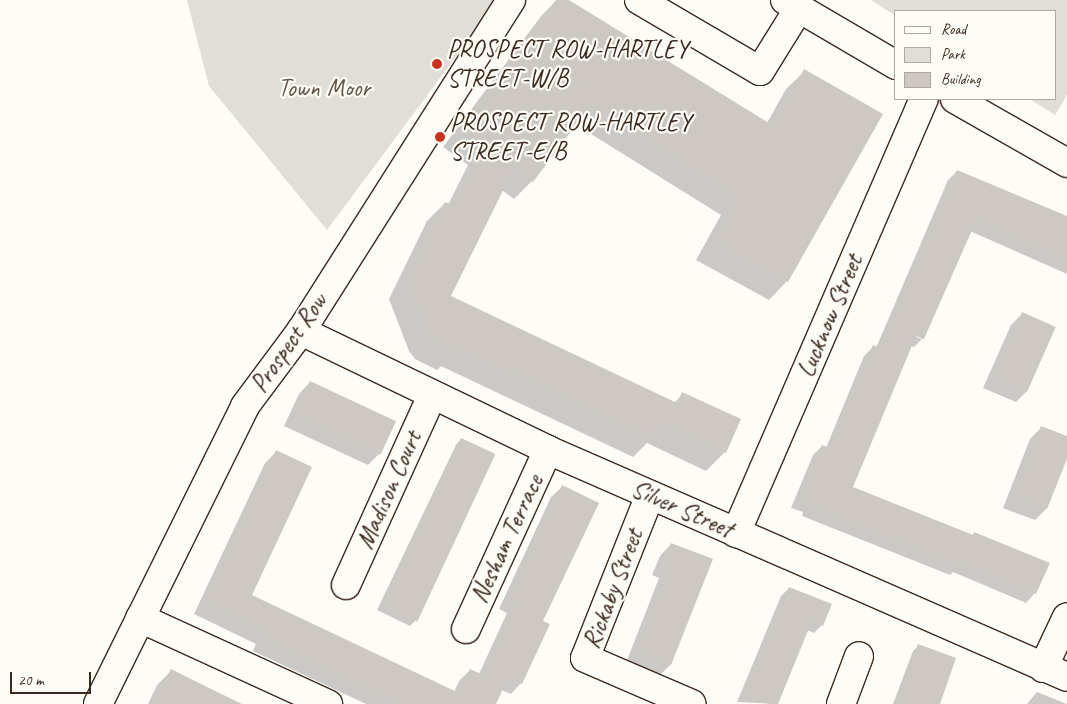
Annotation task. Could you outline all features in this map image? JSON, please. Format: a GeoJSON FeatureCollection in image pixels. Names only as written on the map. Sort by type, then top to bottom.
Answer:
{"type":"FeatureCollection","features":[{"type":"Feature","properties":{"kind":"street","name":"Prospect Row"},"geometry":{"type":"LineString","coordinates":[[98,704],[244,406],[301,331],[511,0]]}},
{"type":"Feature","properties":{"kind":"street"},"geometry":{"type":"LineString","coordinates":[[639,0],[760,71],[792,4],[894,64]]}},
{"type":"Feature","properties":{"kind":"street","name":"Lucknow Street"},"geometry":{"type":"LineString","coordinates":[[736,533],[924,100]]}},
{"type":"Feature","properties":{"kind":"street"},"geometry":{"type":"LineString","coordinates":[[957,100],[1067,163]]}},
{"type":"Feature","properties":{"kind":"street","name":"Silver Street"},"geometry":{"type":"LineString","coordinates":[[301,331],[432,396],[548,450],[1055,673]]}},
{"type":"Feature","properties":{"kind":"street","name":"Madison Court"},"geometry":{"type":"LineString","coordinates":[[346,585],[432,396]]}},
{"type":"Feature","properties":{"kind":"street","name":"Nesham Terrace"},"geometry":{"type":"LineString","coordinates":[[466,629],[548,450]]}},
{"type":"Feature","properties":{"kind":"street","name":"Rickaby Street"},"geometry":{"type":"LineString","coordinates":[[650,495],[585,658],[692,704]]}},
{"type":"Feature","properties":{"kind":"street"},"geometry":{"type":"LineString","coordinates":[[1055,673],[1067,617]]}},
{"type":"Feature","properties":{"kind":"street"},"geometry":{"type":"LineString","coordinates":[[140,618],[296,697],[328,704]]}},
{"type":"Feature","properties":{"kind":"street"},"geometry":{"type":"LineString","coordinates":[[841,704],[859,656]]}},
{"type":"Feature","properties":{"kind":"green space","name":"Town Moor"},"geometry":{"type":"Polygon","coordinates":[[[187,0],[498,0],[327,230],[209,86],[187,0]]]}},
{"type":"Feature","properties":{"kind":"green space"},"geometry":{"type":"Polygon","coordinates":[[[871,0],[1067,0],[1067,95],[1055,115],[1031,100],[1057,100],[1057,10],[894,10],[894,15],[871,0]]]}},
{"type":"Feature","properties":{"kind":"building"},"geometry":{"type":"Polygon","coordinates":[[[556,0],[569,0],[772,125],[804,69],[883,114],[788,282],[714,242],[738,197],[591,105],[533,182],[514,168],[451,296],[677,403],[682,392],[741,419],[726,453],[660,423],[652,439],[458,348],[456,352],[433,341],[427,332],[407,280],[445,202],[455,206],[485,146],[461,128],[556,0]]]}},
{"type":"Feature","properties":{"kind":"building"},"geometry":{"type":"Polygon","coordinates":[[[957,170],[1067,216],[1067,261],[976,221],[924,339],[916,336],[853,487],[973,535],[974,532],[1050,563],[1036,594],[961,563],[960,567],[810,507],[811,503],[800,499],[822,445],[830,448],[873,345],[880,348],[957,170]]]}},
{"type":"Feature","properties":{"kind":"building"},"geometry":{"type":"Polygon","coordinates":[[[1022,312],[1056,327],[1027,392],[993,377],[1022,312]]]}},
{"type":"Feature","properties":{"kind":"building"},"geometry":{"type":"Polygon","coordinates":[[[310,381],[396,421],[380,455],[294,415],[310,381]]]}},
{"type":"Feature","properties":{"kind":"building"},"geometry":{"type":"Polygon","coordinates":[[[1041,426],[1067,436],[1067,459],[1047,509],[1014,496],[1041,426]]]}},
{"type":"Feature","properties":{"kind":"building"},"geometry":{"type":"Polygon","coordinates":[[[461,438],[495,454],[417,622],[383,606],[461,438]]]}},
{"type":"Feature","properties":{"kind":"building"},"geometry":{"type":"Polygon","coordinates":[[[276,450],[312,467],[252,595],[459,693],[470,669],[483,675],[517,602],[509,598],[562,485],[599,503],[543,621],[550,624],[522,684],[508,678],[496,704],[399,704],[263,640],[266,633],[203,603],[276,450]]]}},
{"type":"Feature","properties":{"kind":"building"},"geometry":{"type":"Polygon","coordinates":[[[671,543],[713,559],[671,665],[636,652],[670,567],[663,564],[671,543]]]}},
{"type":"Feature","properties":{"kind":"building"},"geometry":{"type":"Polygon","coordinates":[[[789,587],[832,604],[823,626],[812,621],[778,704],[769,704],[745,694],[789,587]]]}},
{"type":"Feature","properties":{"kind":"building"},"geometry":{"type":"Polygon","coordinates":[[[918,644],[956,658],[940,704],[896,704],[918,644]]]}},
{"type":"Feature","properties":{"kind":"building"},"geometry":{"type":"Polygon","coordinates":[[[171,669],[199,683],[242,704],[154,704],[171,669]]]}},
{"type":"Feature","properties":{"kind":"place","name":"PROSPECT ROW-HARTLEY STREET-W/B"},"geometry":{"type":"Point","coordinates":[437,64]}},
{"type":"Feature","properties":{"kind":"place","name":"PROSPECT ROW-HARTLEY STREET-E/B"},"geometry":{"type":"Point","coordinates":[440,137]}}]}
